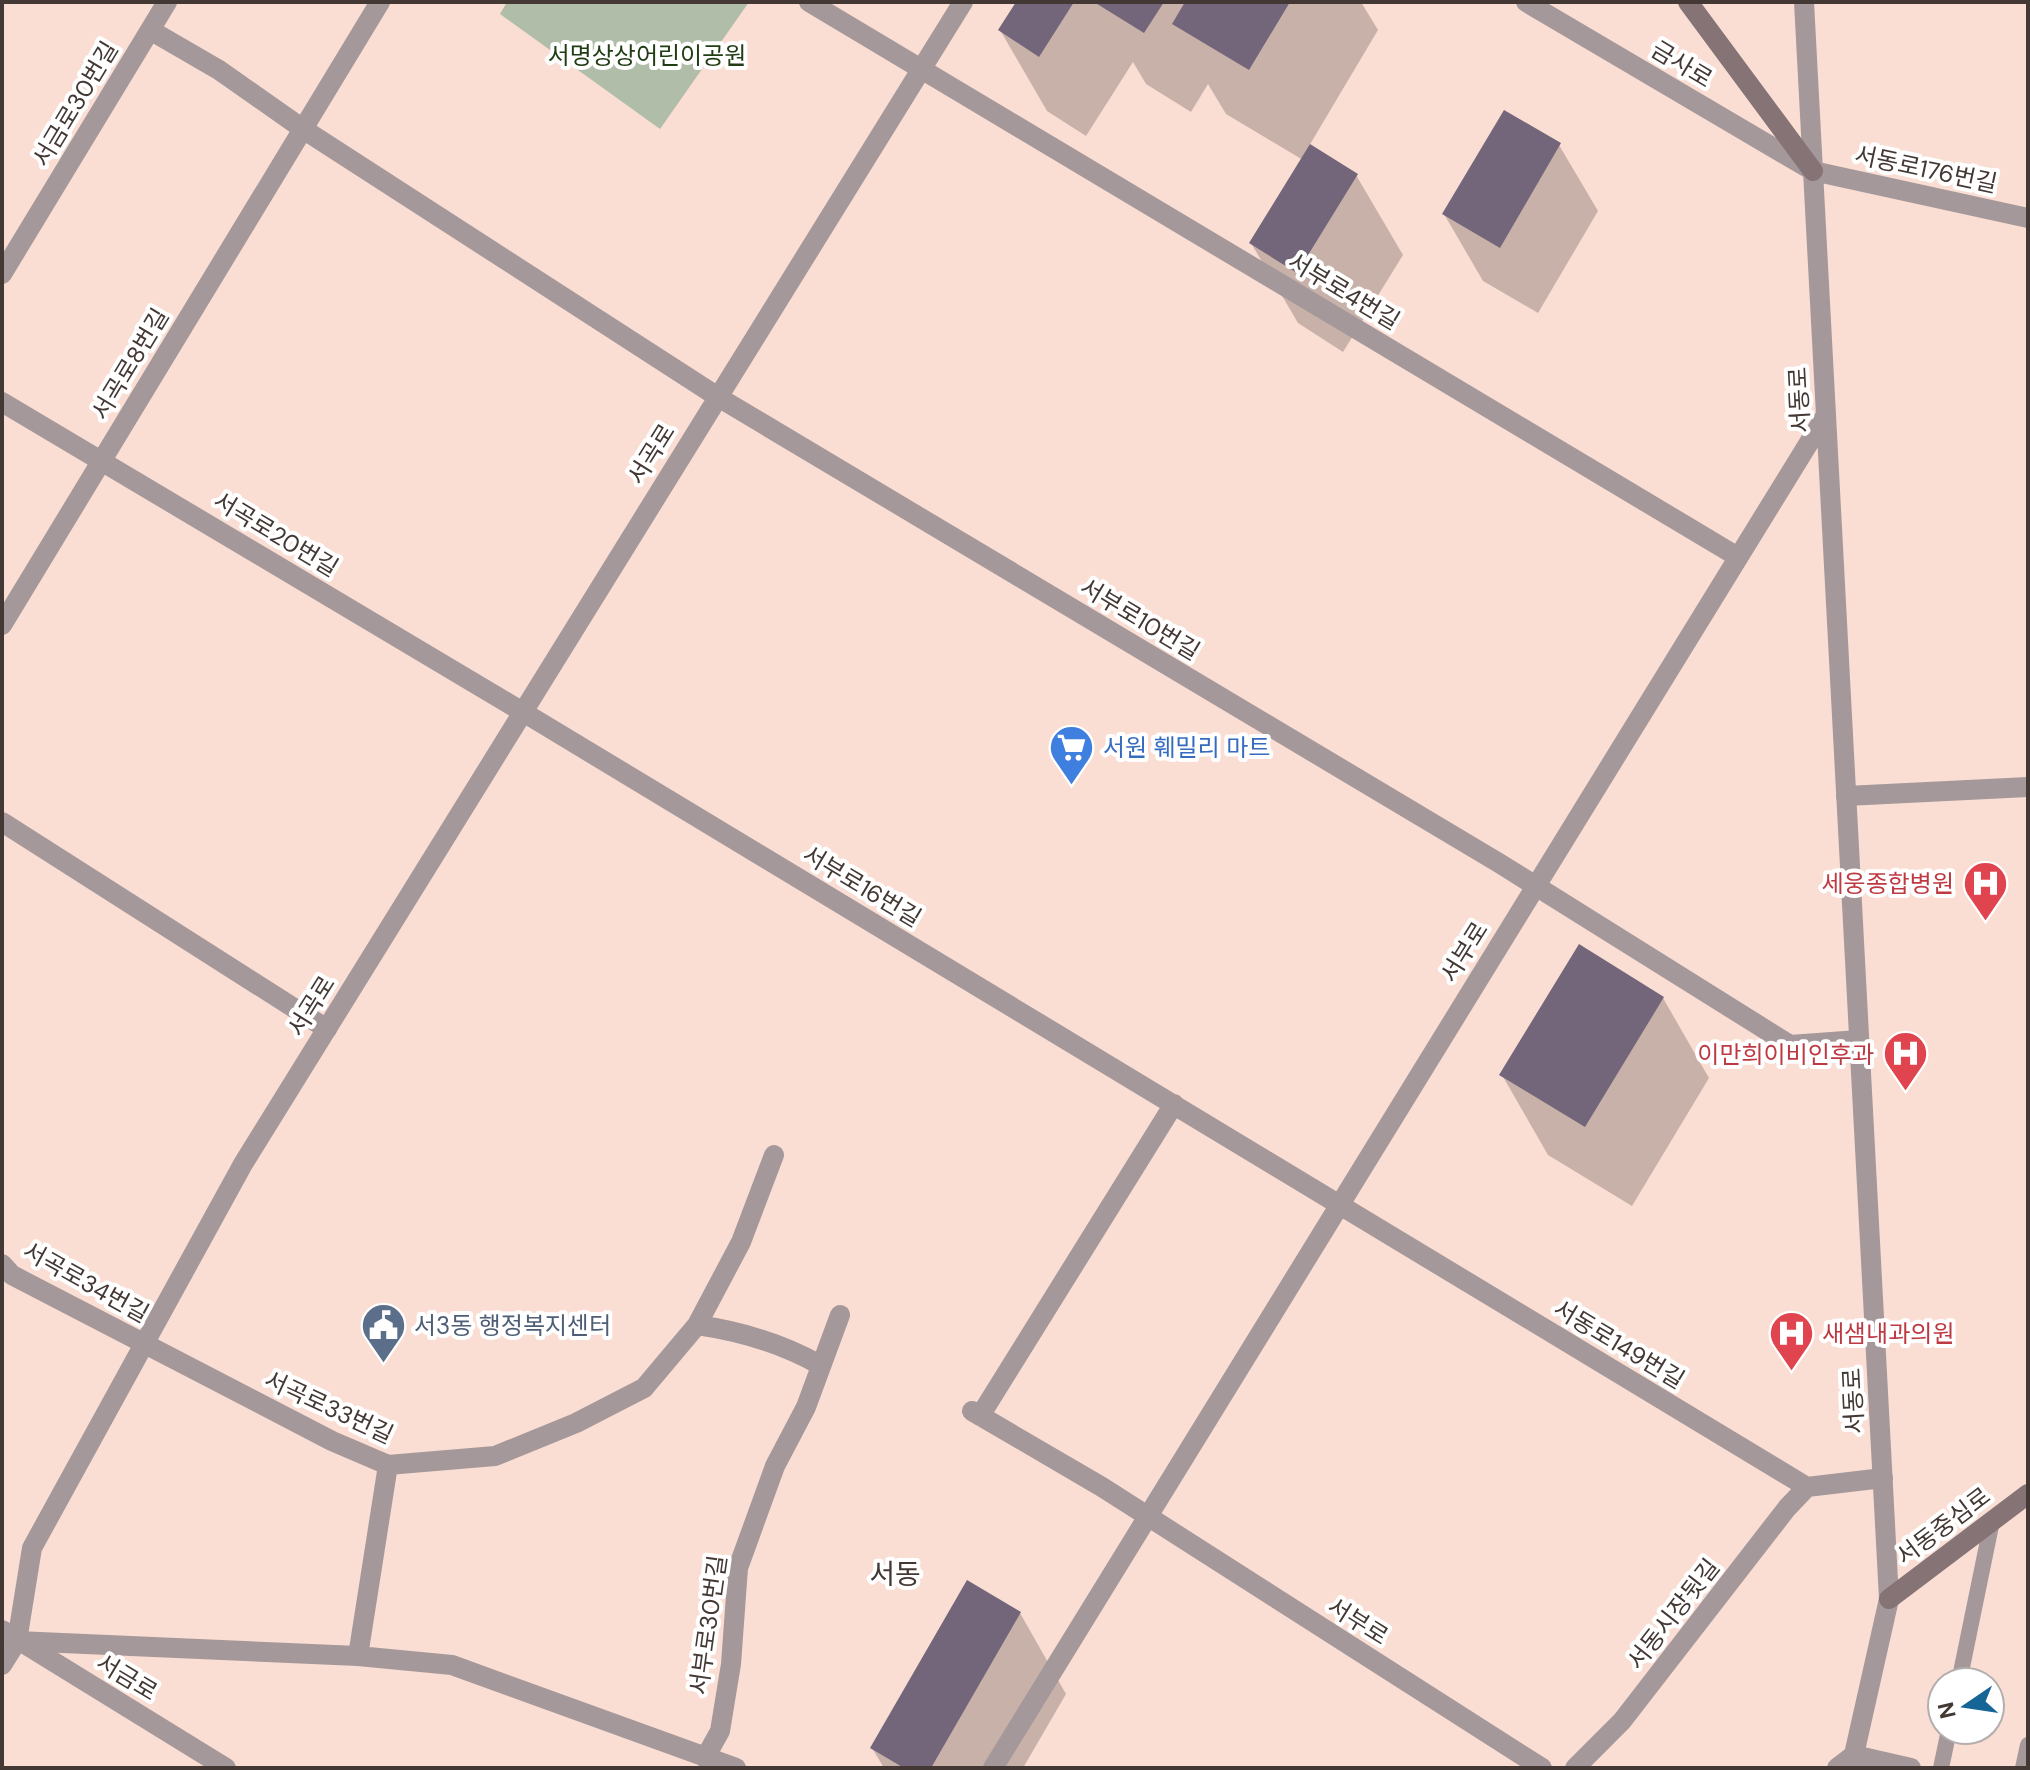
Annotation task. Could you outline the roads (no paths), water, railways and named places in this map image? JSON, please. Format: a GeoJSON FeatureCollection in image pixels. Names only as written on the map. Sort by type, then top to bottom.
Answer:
{"type":"FeatureCollection","features":[{"type":"Feature","properties":{"kind":"main road"},"geometry":{"type":"LineString","coordinates":[[1688,2],[1813,171]]}},
{"type":"Feature","properties":{"kind":"main road","name":"서동중심로"},"geometry":{"type":"LineString","coordinates":[[1889,1599],[2028,1494]]}},
{"type":"Feature","properties":{"kind":"street","name":"서금로30번길"},"geometry":{"type":"LineString","coordinates":[[2,274],[167,2]]}},
{"type":"Feature","properties":{"kind":"street","name":"서곡로8번길"},"geometry":{"type":"LineString","coordinates":[[2,625],[380,2]]}},
{"type":"Feature","properties":{"kind":"street"},"geometry":{"type":"LineString","coordinates":[[809,2],[923,69]]}},
{"type":"Feature","properties":{"kind":"street","name":"서곡로"},"geometry":{"type":"LineString","coordinates":[[2,1665],[32,1548],[243,1164],[963,2]]}},
{"type":"Feature","properties":{"kind":"street","name":"금사로"},"geometry":{"type":"LineString","coordinates":[[1526,2],[1813,171]]}},
{"type":"Feature","properties":{"kind":"street","name":"서동로"},"geometry":{"type":"LineString","coordinates":[[1804,2],[1889,1599],[1852,1761]]}},
{"type":"Feature","properties":{"kind":"street"},"geometry":{"type":"LineString","coordinates":[[150,30],[219,70],[303,129],[718,397]]}},
{"type":"Feature","properties":{"kind":"street","name":"서부로4번길"},"geometry":{"type":"LineString","coordinates":[[923,69],[1738,557]]}},
{"type":"Feature","properties":{"kind":"street","name":"서동로176번길"},"geometry":{"type":"LineString","coordinates":[[1813,171],[2028,218]]}},
{"type":"Feature","properties":{"kind":"street","name":"서부로10번길"},"geometry":{"type":"LineString","coordinates":[[718,397],[1536,886]]}},
{"type":"Feature","properties":{"kind":"street","name":"서곡로20번길"},"geometry":{"type":"LineString","coordinates":[[2,402],[523,712]]}},
{"type":"Feature","properties":{"kind":"street","name":"서부로"},"geometry":{"type":"LineString","coordinates":[[993,1768],[1826,415]]}},
{"type":"Feature","properties":{"kind":"street","name":"서부로16번길"},"geometry":{"type":"LineString","coordinates":[[523,712],[1339,1206]]}},
{"type":"Feature","properties":{"kind":"street"},"geometry":{"type":"LineString","coordinates":[[1846,796],[2028,787]]}},
{"type":"Feature","properties":{"kind":"street"},"geometry":{"type":"LineString","coordinates":[[2,822],[327,1029]]}},
{"type":"Feature","properties":{"kind":"street"},"geometry":{"type":"LineString","coordinates":[[1536,886],[1790,1045],[1859,1040]]}},
{"type":"Feature","properties":{"kind":"street","name":"서부로"},"geometry":{"type":"LineString","coordinates":[[1174,1104],[976,1414],[1102,1487],[1542,1768]]}},
{"type":"Feature","properties":{"kind":"street","name":"서곡로33번길"},"geometry":{"type":"LineString","coordinates":[[146,1344],[332,1441],[388,1465],[495,1456],[576,1423],[644,1388],[697,1325],[741,1242],[774,1155]]}},
{"type":"Feature","properties":{"kind":"street","name":"서동로149번길"},"geometry":{"type":"LineString","coordinates":[[1339,1206],[1807,1487]]}},
{"type":"Feature","properties":{"kind":"street","name":"서곡로34번길"},"geometry":{"type":"LineString","coordinates":[[2,1264],[12,1275],[146,1344]]}},
{"type":"Feature","properties":{"kind":"street"},"geometry":{"type":"LineString","coordinates":[[697,1325],[725,1329],[799,1353],[820,1365],[840,1315]]}},
{"type":"Feature","properties":{"kind":"street","name":"서부로30번길"},"geometry":{"type":"LineString","coordinates":[[705,1758],[720,1731],[731,1664],[738,1568],[775,1466],[806,1407],[820,1365]]}},
{"type":"Feature","properties":{"kind":"street"},"geometry":{"type":"LineString","coordinates":[[358,1656],[388,1465]]}},
{"type":"Feature","properties":{"kind":"street"},"geometry":{"type":"LineString","coordinates":[[1807,1487],[1883,1478]]}},
{"type":"Feature","properties":{"kind":"street","name":"서동시장뒷길"},"geometry":{"type":"LineString","coordinates":[[1575,1768],[1622,1721],[1787,1508],[1807,1487]]}},
{"type":"Feature","properties":{"kind":"street"},"geometry":{"type":"LineString","coordinates":[[10,1636],[358,1656],[452,1665],[736,1768]]}},
{"type":"Feature","properties":{"kind":"street","name":"서금로"},"geometry":{"type":"LineString","coordinates":[[10,1636],[226,1768]]}},
{"type":"Feature","properties":{"kind":"street"},"geometry":{"type":"LineString","coordinates":[[1837,1768],[1852,1761],[1911,1768]]}},
{"type":"Feature","properties":{"kind":"lane"},"geometry":{"type":"LineString","coordinates":[[1962,1666],[1992,1521]]}},
{"type":"Feature","properties":{"kind":"lane"},"geometry":{"type":"LineString","coordinates":[[2023,1768],[2028,1745]]}},
{"type":"Feature","properties":{"kind":"lane"},"geometry":{"type":"LineString","coordinates":[[1941,1768],[1946,1746]]}},
{"type":"Feature","properties":{"kind":"place","name":"서원 훼밀리 마트"},"geometry":{"type":"Point","coordinates":[1072,786]}},
{"type":"Feature","properties":{"kind":"place","name":"세웅종합병원"},"geometry":{"type":"Point","coordinates":[1985,922]}},
{"type":"Feature","properties":{"kind":"place","name":"이만희이비인후과"},"geometry":{"type":"Point","coordinates":[1905,1093]}},
{"type":"Feature","properties":{"kind":"place","name":"서3동 행정복지센터"},"geometry":{"type":"Point","coordinates":[383,1364]}},
{"type":"Feature","properties":{"kind":"place","name":"새샘내과의원"},"geometry":{"type":"Point","coordinates":[1791,1372]}},
{"type":"Feature","properties":{"kind":"district","name":"서동"},"geometry":{"type":"Point","coordinates":[895,1574]}},
{"type":"Feature","properties":{"kind":"park label","name":"서명상상어린이공원"},"geometry":{"type":"Point","coordinates":[647,55]}}]}
